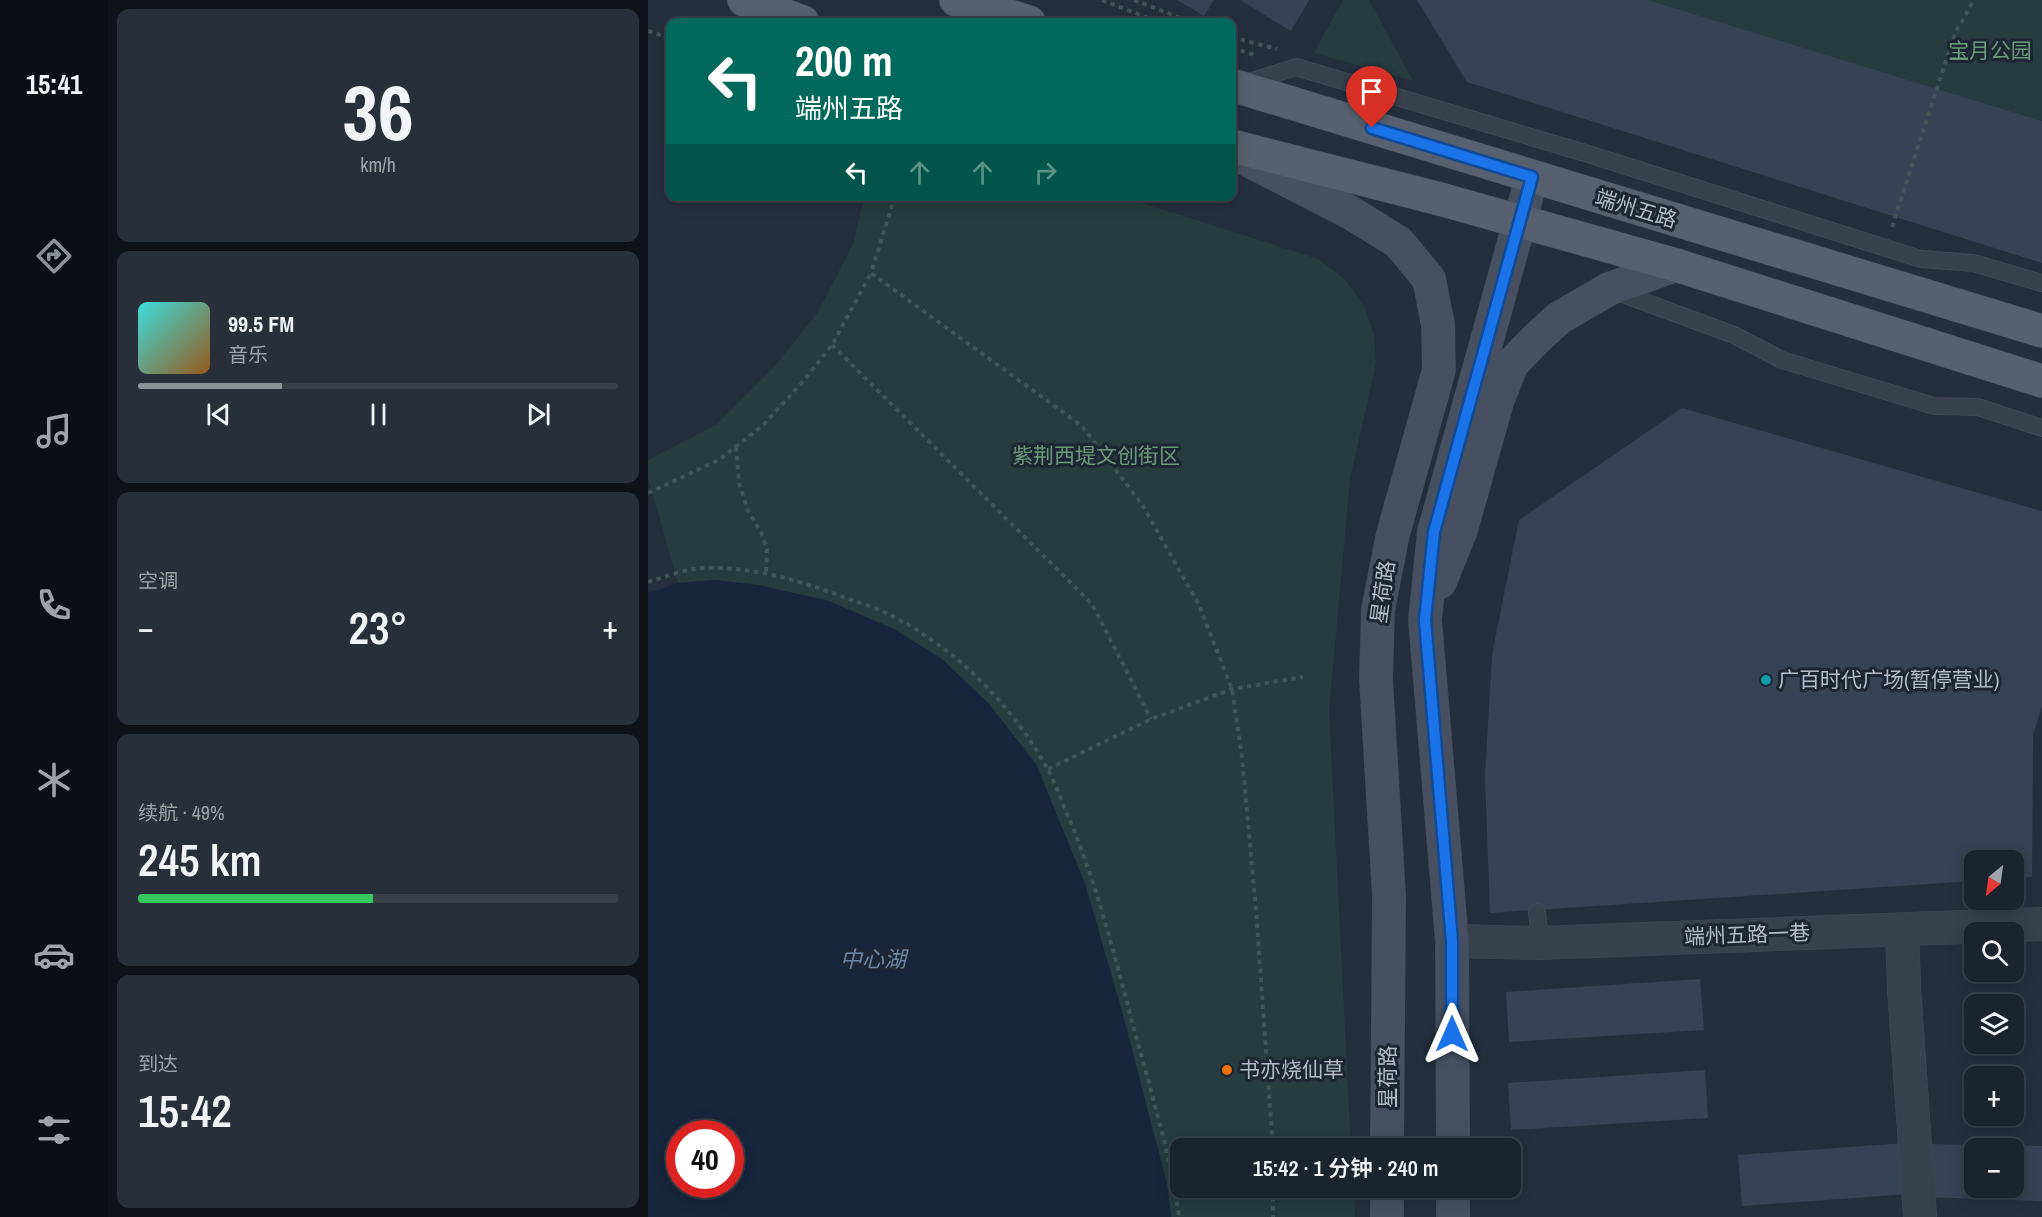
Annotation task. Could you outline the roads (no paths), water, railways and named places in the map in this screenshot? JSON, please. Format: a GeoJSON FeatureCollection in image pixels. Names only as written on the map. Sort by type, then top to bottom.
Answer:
{"type":"FeatureCollection","features":[{"type":"Feature","properties":{"kind":"main road"},"geometry":{"type":"LineString","coordinates":[[744,0],[792,18]]}},
{"type":"Feature","properties":{"kind":"main road"},"geometry":{"type":"LineString","coordinates":[[956,0],[1016,18]]}},
{"type":"Feature","properties":{"kind":"main road","name":"端州五路"},"geometry":{"type":"LineString","coordinates":[[1236,87],[2042,331]]}},
{"type":"Feature","properties":{"kind":"main road","name":"端州五路"},"geometry":{"type":"LineString","coordinates":[[1236,147],[1440,199],[1676,265],[2042,381]]}},
{"type":"Feature","properties":{"kind":"street","name":"星荷路"},"geometry":{"type":"LineString","coordinates":[[1236,154],[1351,213],[1398,242],[1429,279],[1438,325],[1438,370],[1393,534],[1378,610],[1376,679],[1389,896],[1387,1138]]}},
{"type":"Feature","properties":{"kind":"street","name":"星荷路"},"geometry":{"type":"LineString","coordinates":[[1453,1138],[1452,941],[1425,620],[1434,532],[1532,177]]}},
{"type":"Feature","properties":{"kind":"street"},"geometry":{"type":"LineString","coordinates":[[1425,620],[1461,530],[1497,402],[1512,364],[1559,318],[1609,289],[1676,265]]}},
{"type":"Feature","properties":{"kind":"street","name":"端州五路一巷"},"geometry":{"type":"LineString","coordinates":[[1452,941],[1538,928],[1902,930],[2042,924]]}},
{"type":"Feature","properties":{"kind":"street"},"geometry":{"type":"LineString","coordinates":[[1902,930],[1920,1217]]}},
{"type":"Feature","properties":{"kind":"street"},"geometry":{"type":"LineString","coordinates":[[1387,1198],[1387,1217]]}},
{"type":"Feature","properties":{"kind":"street"},"geometry":{"type":"LineString","coordinates":[[1453,1198],[1453,1217]]}},
{"type":"Feature","properties":{"kind":"lane"},"geometry":{"type":"LineString","coordinates":[[1236,85],[1296,67],[1585,153],[1921,259],[1973,263],[2042,283]]}},
{"type":"Feature","properties":{"kind":"lane"},"geometry":{"type":"LineString","coordinates":[[1609,289],[1734,335],[1782,360],[1934,406],[1978,407],[2042,428]]}},
{"type":"Feature","properties":{"kind":"water","name":"中心湖"},"geometry":{"type":"Polygon","coordinates":[[[715,580],[758,585],[829,601],[894,629],[942,659],[989,704],[1036,764],[1085,884],[1121,1008],[1167,1184],[1171,1217],[648,1217],[648,593],[678,583],[715,580]]]}},
{"type":"Feature","properties":{"kind":"place","name":"广百时代广场(暂停营业)"},"geometry":{"type":"Point","coordinates":[1766,680]}},
{"type":"Feature","properties":{"kind":"place","name":"书亦烧仙草"},"geometry":{"type":"Point","coordinates":[1227,1070]}},
{"type":"Feature","properties":{"kind":"park label","name":"宝月公园"},"geometry":{"type":"Point","coordinates":[1990,51]}},
{"type":"Feature","properties":{"kind":"park label","name":"紫荆西堤文创街区"},"geometry":{"type":"Point","coordinates":[1096,456]}}]}
